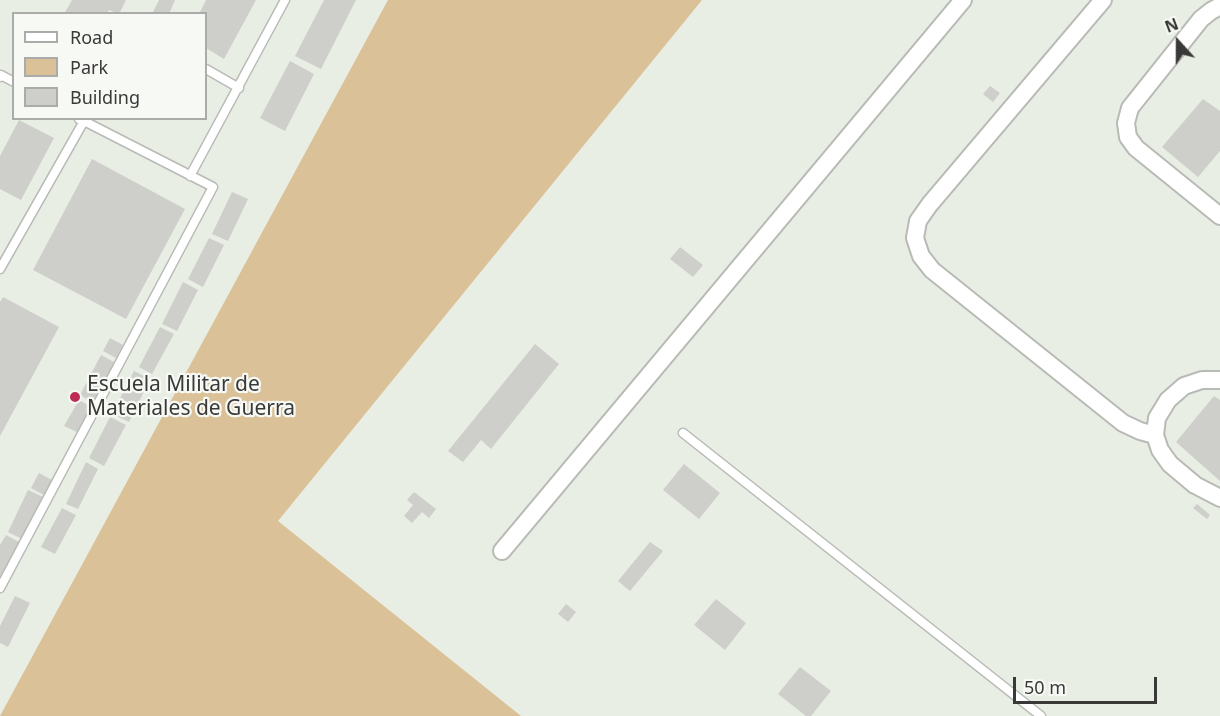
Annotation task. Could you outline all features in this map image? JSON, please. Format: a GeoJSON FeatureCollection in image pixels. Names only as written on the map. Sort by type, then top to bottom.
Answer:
{"type":"FeatureCollection","features":[{"type":"Feature","properties":{"kind":"street"},"geometry":{"type":"LineString","coordinates":[[502,551],[963,0]]}},
{"type":"Feature","properties":{"kind":"street"},"geometry":{"type":"LineString","coordinates":[[1103,0],[930,204],[918,221],[915,238],[921,256],[932,270],[1123,423],[1140,432],[1155,435]]}},
{"type":"Feature","properties":{"kind":"street"},"geometry":{"type":"LineString","coordinates":[[1220,6],[1201,19],[1130,108],[1126,123],[1128,138],[1136,148],[1220,216]]}},
{"type":"Feature","properties":{"kind":"street"},"geometry":{"type":"LineString","coordinates":[[1220,380],[1202,380],[1184,386],[1168,400],[1157,418],[1155,435],[1160,450],[1170,464],[1195,485],[1220,498]]}},
{"type":"Feature","properties":{"kind":"lane"},"geometry":{"type":"LineString","coordinates":[[190,176],[285,0]]}},
{"type":"Feature","properties":{"kind":"lane"},"geometry":{"type":"LineString","coordinates":[[207,70],[239,88]]}},
{"type":"Feature","properties":{"kind":"lane"},"geometry":{"type":"LineString","coordinates":[[0,269],[2,259],[82,120]]}},
{"type":"Feature","properties":{"kind":"lane"},"geometry":{"type":"LineString","coordinates":[[0,588],[213,187],[85,120]]}},
{"type":"Feature","properties":{"kind":"lane"},"geometry":{"type":"LineString","coordinates":[[683,433],[1041,716]]}},
{"type":"Feature","properties":{"kind":"shaded area"},"geometry":{"type":"Polygon","coordinates":[[[0,0],[1220,0],[1220,716],[0,716],[0,0]]]}},
{"type":"Feature","properties":{"kind":"green space"},"geometry":{"type":"Polygon","coordinates":[[[388,0],[702,0],[278,521],[521,716],[0,716],[388,0]]]}},
{"type":"Feature","properties":{"kind":"building"},"geometry":{"type":"Polygon","coordinates":[[[72,0],[126,0],[120,12],[109,10],[108,12],[65,12],[72,0]]]}},
{"type":"Feature","properties":{"kind":"building"},"geometry":{"type":"Polygon","coordinates":[[[159,0],[175,0],[170,12],[153,12],[159,0]]]}},
{"type":"Feature","properties":{"kind":"building"},"geometry":{"type":"Polygon","coordinates":[[[206,0],[256,0],[224,59],[207,49],[207,12],[200,12],[206,0]]]}},
{"type":"Feature","properties":{"kind":"building"},"geometry":{"type":"Polygon","coordinates":[[[324,0],[356,0],[321,69],[295,56],[324,0]]]}},
{"type":"Feature","properties":{"kind":"building"},"geometry":{"type":"Polygon","coordinates":[[[290,61],[314,74],[285,131],[260,118],[290,61]]]}},
{"type":"Feature","properties":{"kind":"building"},"geometry":{"type":"Polygon","coordinates":[[[990,86],[1000,93],[993,102],[983,94],[990,86]]]}},
{"type":"Feature","properties":{"kind":"building"},"geometry":{"type":"Polygon","coordinates":[[[1203,99],[1220,111],[1220,151],[1198,177],[1162,147],[1203,99]]]}},
{"type":"Feature","properties":{"kind":"building"},"geometry":{"type":"Polygon","coordinates":[[[19,120],[54,138],[21,200],[0,189],[0,156],[19,120]]]}},
{"type":"Feature","properties":{"kind":"building"},"geometry":{"type":"Polygon","coordinates":[[[92,159],[185,209],[126,319],[33,270],[92,159]]]}},
{"type":"Feature","properties":{"kind":"building"},"geometry":{"type":"Polygon","coordinates":[[[232,192],[248,199],[228,241],[212,234],[232,192]]]}},
{"type":"Feature","properties":{"kind":"building"},"geometry":{"type":"Polygon","coordinates":[[[209,238],[224,245],[203,287],[188,279],[209,238]]]}},
{"type":"Feature","properties":{"kind":"building"},"geometry":{"type":"Polygon","coordinates":[[[680,247],[703,265],[693,277],[670,259],[680,247]]]}},
{"type":"Feature","properties":{"kind":"building"},"geometry":{"type":"Polygon","coordinates":[[[183,282],[198,290],[177,331],[162,324],[183,282]]]}},
{"type":"Feature","properties":{"kind":"building"},"geometry":{"type":"Polygon","coordinates":[[[3,297],[59,327],[0,436],[0,302],[3,297]]]}},
{"type":"Feature","properties":{"kind":"building"},"geometry":{"type":"Polygon","coordinates":[[[160,327],[174,334],[152,374],[139,367],[160,327]]]}},
{"type":"Feature","properties":{"kind":"building"},"geometry":{"type":"Polygon","coordinates":[[[110,338],[123,345],[116,358],[103,351],[110,338]]]}},
{"type":"Feature","properties":{"kind":"building"},"geometry":{"type":"Polygon","coordinates":[[[535,344],[559,364],[491,449],[481,440],[463,462],[448,451],[535,344]]]}},
{"type":"Feature","properties":{"kind":"building"},"geometry":{"type":"Polygon","coordinates":[[[101,355],[114,362],[94,403],[80,395],[101,355]]]}},
{"type":"Feature","properties":{"kind":"building"},"geometry":{"type":"Polygon","coordinates":[[[134,371],[150,379],[129,422],[112,414],[134,371]]]}},
{"type":"Feature","properties":{"kind":"building"},"geometry":{"type":"Polygon","coordinates":[[[1214,396],[1220,400],[1220,481],[1176,442],[1214,396]]]}},
{"type":"Feature","properties":{"kind":"building"},"geometry":{"type":"Polygon","coordinates":[[[79,400],[91,407],[77,432],[64,426],[79,400]]]}},
{"type":"Feature","properties":{"kind":"building"},"geometry":{"type":"Polygon","coordinates":[[[110,417],[126,425],[104,466],[89,458],[110,417]]]}},
{"type":"Feature","properties":{"kind":"building"},"geometry":{"type":"Polygon","coordinates":[[[86,462],[98,469],[78,509],[66,504],[86,462]]]}},
{"type":"Feature","properties":{"kind":"building"},"geometry":{"type":"Polygon","coordinates":[[[684,464],[720,493],[699,519],[663,490],[684,464]]]}},
{"type":"Feature","properties":{"kind":"building"},"geometry":{"type":"Polygon","coordinates":[[[39,473],[52,480],[44,495],[31,488],[39,473]]]}},
{"type":"Feature","properties":{"kind":"building"},"geometry":{"type":"Polygon","coordinates":[[[28,490],[43,497],[22,539],[8,532],[28,490]]]}},
{"type":"Feature","properties":{"kind":"building"},"geometry":{"type":"Polygon","coordinates":[[[414,492],[436,509],[429,518],[422,512],[412,523],[404,516],[413,505],[407,500],[414,492]]]}},
{"type":"Feature","properties":{"kind":"building"},"geometry":{"type":"Polygon","coordinates":[[[1197,504],[1210,515],[1207,519],[1193,508],[1197,504]]]}},
{"type":"Feature","properties":{"kind":"building"},"geometry":{"type":"Polygon","coordinates":[[[62,508],[76,515],[55,554],[41,547],[62,508]]]}},
{"type":"Feature","properties":{"kind":"building"},"geometry":{"type":"Polygon","coordinates":[[[6,535],[19,542],[0,578],[0,545],[6,535]]]}},
{"type":"Feature","properties":{"kind":"building"},"geometry":{"type":"Polygon","coordinates":[[[650,542],[663,551],[630,591],[618,581],[650,542]]]}},
{"type":"Feature","properties":{"kind":"building"},"geometry":{"type":"Polygon","coordinates":[[[15,596],[30,603],[8,647],[0,643],[0,626],[15,596]]]}},
{"type":"Feature","properties":{"kind":"building"},"geometry":{"type":"Polygon","coordinates":[[[716,599],[746,623],[725,650],[694,625],[716,599]]]}},
{"type":"Feature","properties":{"kind":"building"},"geometry":{"type":"Polygon","coordinates":[[[566,604],[576,612],[568,622],[558,614],[566,604]]]}},
{"type":"Feature","properties":{"kind":"building"},"geometry":{"type":"Polygon","coordinates":[[[800,667],[831,691],[811,716],[806,716],[778,694],[800,667]]]}},
{"type":"Feature","properties":{"kind":"place","name":"Escuela Militar de Materiales de Guerra"},"geometry":{"type":"Point","coordinates":[75,397]}}]}
